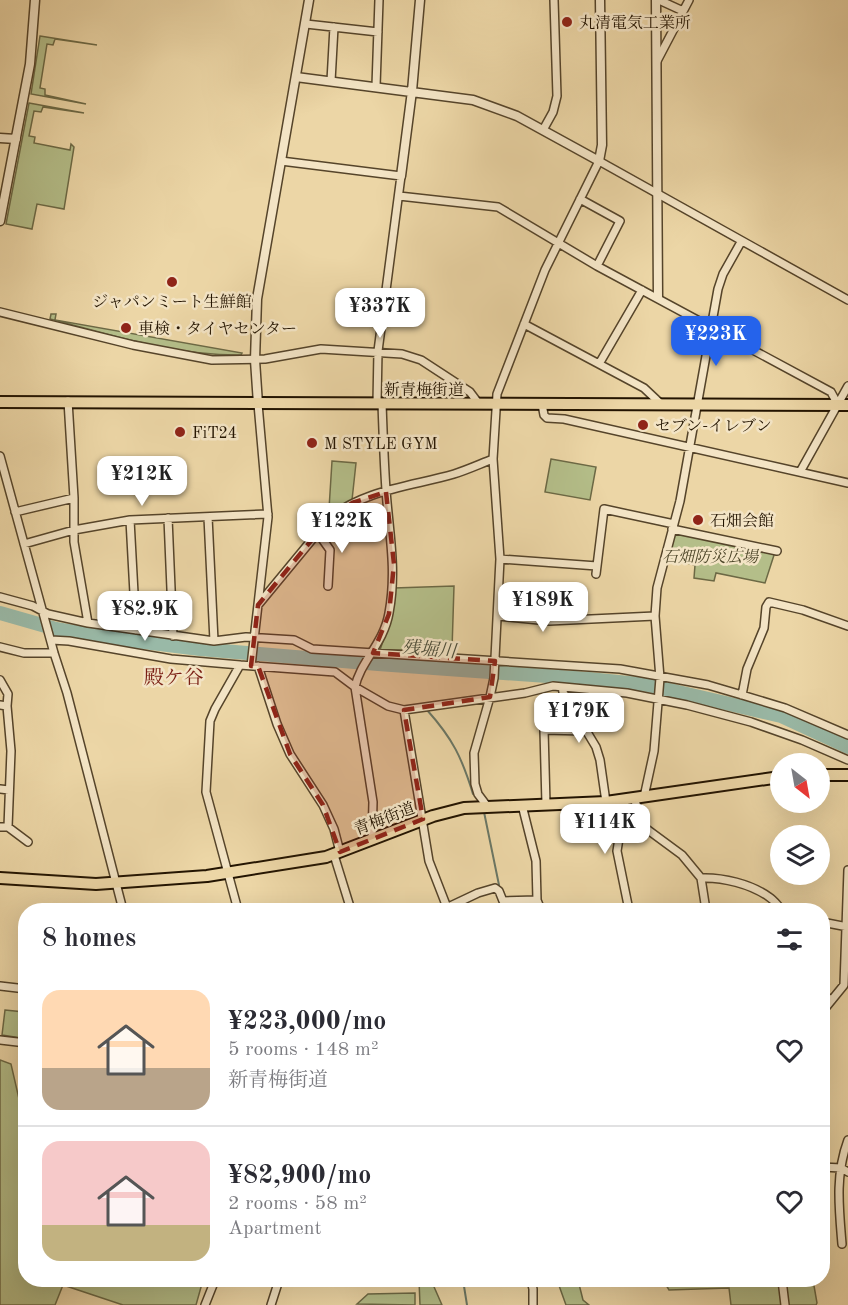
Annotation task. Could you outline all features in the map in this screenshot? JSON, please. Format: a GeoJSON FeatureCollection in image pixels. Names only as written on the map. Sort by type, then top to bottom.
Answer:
{"type":"FeatureCollection","features":[{"type":"Feature","properties":{"kind":"main road","name":"新青梅街道"},"geometry":{"type":"LineString","coordinates":[[0,402],[843,405]]}},
{"type":"Feature","properties":{"kind":"main road"},"geometry":{"type":"LineString","coordinates":[[830,775],[848,775]]}},
{"type":"Feature","properties":{"kind":"main road","name":"青梅街道"},"geometry":{"type":"LineString","coordinates":[[0,878],[92,884],[228,873],[316,860],[423,819],[454,810],[606,802],[770,778]]}},
{"type":"Feature","properties":{"kind":"street"},"geometry":{"type":"LineString","coordinates":[[0,222],[30,64],[35,0]]}},
{"type":"Feature","properties":{"kind":"street"},"geometry":{"type":"LineString","coordinates":[[309,0],[256,299],[255,360],[268,514],[253,647],[255,666],[290,754],[323,805],[334,829],[337,853],[349,903]]}},
{"type":"Feature","properties":{"kind":"street"},"geometry":{"type":"LineString","coordinates":[[376,86],[379,0]]}},
{"type":"Feature","properties":{"kind":"street"},"geometry":{"type":"LineString","coordinates":[[372,839],[374,802],[355,687],[360,672],[373,654],[383,634],[389,614],[394,564],[386,492],[378,351],[412,91],[420,0]]}},
{"type":"Feature","properties":{"kind":"street"},"geometry":{"type":"LineString","coordinates":[[543,130],[553,112],[557,96],[554,0]]}},
{"type":"Feature","properties":{"kind":"street"},"geometry":{"type":"LineString","coordinates":[[487,807],[475,784],[474,753],[494,678],[498,616],[500,559],[493,459],[495,404],[503,374],[544,270],[599,161],[602,145],[600,0]]}},
{"type":"Feature","properties":{"kind":"street"},"geometry":{"type":"LineString","coordinates":[[658,297],[656,62],[658,0],[683,11]]}},
{"type":"Feature","properties":{"kind":"street"},"geometry":{"type":"LineString","coordinates":[[656,62],[689,0]]}},
{"type":"Feature","properties":{"kind":"street"},"geometry":{"type":"LineString","coordinates":[[306,24],[378,32]]}},
{"type":"Feature","properties":{"kind":"street"},"geometry":{"type":"LineString","coordinates":[[331,81],[334,27]]}},
{"type":"Feature","properties":{"kind":"street"},"geometry":{"type":"LineString","coordinates":[[296,77],[473,100],[517,116],[848,300]]}},
{"type":"Feature","properties":{"kind":"street"},"geometry":{"type":"LineString","coordinates":[[0,138],[16,140]]}},
{"type":"Feature","properties":{"kind":"street"},"geometry":{"type":"LineString","coordinates":[[281,161],[400,176]]}},
{"type":"Feature","properties":{"kind":"street"},"geometry":{"type":"LineString","coordinates":[[399,196],[498,207],[597,266],[831,392],[843,405]]}},
{"type":"Feature","properties":{"kind":"street"},"geometry":{"type":"LineString","coordinates":[[580,199],[620,221],[597,266]]}},
{"type":"Feature","properties":{"kind":"street"},"geometry":{"type":"LineString","coordinates":[[628,903],[617,851],[618,837],[654,751],[660,677],[655,616],[657,588],[680,501],[720,281],[741,242]]}},
{"type":"Feature","properties":{"kind":"street"},"geometry":{"type":"LineString","coordinates":[[599,364],[642,290]]}},
{"type":"Feature","properties":{"kind":"street"},"geometry":{"type":"LineString","coordinates":[[0,312],[133,345],[212,360],[255,360],[321,349],[402,354],[421,360],[470,392],[479,404]]}},
{"type":"Feature","properties":{"kind":"street"},"geometry":{"type":"LineString","coordinates":[[524,324],[644,388],[662,404]]}},
{"type":"Feature","properties":{"kind":"street"},"geometry":{"type":"LineString","coordinates":[[800,472],[843,405],[848,386]]}},
{"type":"Feature","properties":{"kind":"street"},"geometry":{"type":"LineString","coordinates":[[68,401],[74,498],[74,542],[88,623]]}},
{"type":"Feature","properties":{"kind":"street"},"geometry":{"type":"LineString","coordinates":[[542,404],[544,415],[547,418],[564,419],[848,483]]}},
{"type":"Feature","properties":{"kind":"street"},"geometry":{"type":"LineString","coordinates":[[0,456],[67,693],[121,903]]}},
{"type":"Feature","properties":{"kind":"street"},"geometry":{"type":"LineString","coordinates":[[258,605],[329,519],[341,509],[352,503],[455,473],[493,459]]}},
{"type":"Feature","properties":{"kind":"street"},"geometry":{"type":"LineString","coordinates":[[15,512],[74,498]]}},
{"type":"Feature","properties":{"kind":"street"},"geometry":{"type":"LineString","coordinates":[[500,559],[596,570],[604,509],[777,551]]}},
{"type":"Feature","properties":{"kind":"street"},"geometry":{"type":"LineString","coordinates":[[24,544],[74,530],[130,520],[268,514]]}},
{"type":"Feature","properties":{"kind":"street"},"geometry":{"type":"LineString","coordinates":[[208,517],[214,641]]}},
{"type":"Feature","properties":{"kind":"street"},"geometry":{"type":"LineString","coordinates":[[168,518],[173,636]]}},
{"type":"Feature","properties":{"kind":"street"},"geometry":{"type":"LineString","coordinates":[[130,520],[136,630]]}},
{"type":"Feature","properties":{"kind":"street"},"geometry":{"type":"LineString","coordinates":[[318,533],[330,550],[328,586]]}},
{"type":"Feature","properties":{"kind":"street"},"geometry":{"type":"LineString","coordinates":[[0,597],[33,606],[43,613],[88,623],[214,641],[254,638],[294,640],[312,649],[494,663],[621,669],[708,685],[785,708],[848,735]]}},
{"type":"Feature","properties":{"kind":"street"},"geometry":{"type":"LineString","coordinates":[[742,695],[747,669],[764,628],[765,607],[769,602],[803,610],[848,626]]}},
{"type":"Feature","properties":{"kind":"street"},"geometry":{"type":"LineString","coordinates":[[498,616],[549,621],[655,616]]}},
{"type":"Feature","properties":{"kind":"street"},"geometry":{"type":"LineString","coordinates":[[50,638],[171,659],[335,672],[355,687],[392,708],[404,710],[525,693],[553,686],[658,698],[751,722],[802,740],[848,760]]}},
{"type":"Feature","properties":{"kind":"street"},"geometry":{"type":"LineString","coordinates":[[0,647],[24,652],[54,653]]}},
{"type":"Feature","properties":{"kind":"street"},"geometry":{"type":"LineString","coordinates":[[236,903],[206,792],[210,746],[208,732],[215,710],[240,665]]}},
{"type":"Feature","properties":{"kind":"street"},"geometry":{"type":"LineString","coordinates":[[0,680],[8,694],[4,706],[11,751],[4,827],[28,842]]}},
{"type":"Feature","properties":{"kind":"street"},"geometry":{"type":"LineString","coordinates":[[562,687],[596,747],[606,802]]}},
{"type":"Feature","properties":{"kind":"street"},"geometry":{"type":"LineString","coordinates":[[404,710],[429,861],[443,903]]}},
{"type":"Feature","properties":{"kind":"street"},"geometry":{"type":"LineString","coordinates":[[546,804],[544,730],[586,731]]}},
{"type":"Feature","properties":{"kind":"street"},"geometry":{"type":"LineString","coordinates":[[0,789],[9,790]]}},
{"type":"Feature","properties":{"kind":"street"},"geometry":{"type":"LineString","coordinates":[[634,798],[644,827],[682,855],[701,879],[705,903]]}},
{"type":"Feature","properties":{"kind":"street"},"geometry":{"type":"LineString","coordinates":[[522,805],[536,861],[538,903]]}},
{"type":"Feature","properties":{"kind":"street"},"geometry":{"type":"LineString","coordinates":[[830,1002],[846,987],[848,870]]}},
{"type":"Feature","properties":{"kind":"street"},"geometry":{"type":"LineString","coordinates":[[701,879],[744,885],[772,898],[776,903]]}},
{"type":"Feature","properties":{"kind":"street"},"geometry":{"type":"LineString","coordinates":[[459,903],[495,888],[499,891],[503,901],[537,900]]}},
{"type":"Feature","properties":{"kind":"street"},"geometry":{"type":"LineString","coordinates":[[830,924],[847,927]]}},
{"type":"Feature","properties":{"kind":"street"},"geometry":{"type":"LineString","coordinates":[[0,986],[18,988]]}},
{"type":"Feature","properties":{"kind":"street"},"geometry":{"type":"LineString","coordinates":[[0,1040],[18,1042]]}},
{"type":"Feature","properties":{"kind":"street"},"geometry":{"type":"LineString","coordinates":[[842,1244],[838,1189],[844,1170],[842,1155],[848,1140]]}},
{"type":"Feature","properties":{"kind":"street"},"geometry":{"type":"LineString","coordinates":[[205,1305],[212,1287]]}},
{"type":"Feature","properties":{"kind":"street"},"geometry":{"type":"LineString","coordinates":[[271,1305],[277,1287]]}},
{"type":"Feature","properties":{"kind":"street"},"geometry":{"type":"LineString","coordinates":[[533,1287],[533,1305]]}},
{"type":"Feature","properties":{"kind":"street"},"geometry":{"type":"LineString","coordinates":[[783,1287],[785,1305]]}},
{"type":"Feature","properties":{"kind":"highlighted area"},"geometry":{"type":"Polygon","coordinates":[[[386,492],[394,564],[389,614],[373,653],[495,661],[490,697],[404,710],[423,819],[340,852],[323,805],[290,754],[258,666],[251,666],[258,605],[329,519],[352,503],[386,492]]]}},
{"type":"Feature","properties":{"kind":"green space"},"geometry":{"type":"Polygon","coordinates":[[[40,36],[97,45],[55,39],[53,45],[47,44],[40,88],[45,89],[45,95],[86,104],[31,94],[40,36]]]}},
{"type":"Feature","properties":{"kind":"green space"},"geometry":{"type":"Polygon","coordinates":[[[29,103],[84,113],[43,107],[41,112],[34,111],[29,136],[35,137],[34,143],[70,150],[71,144],[74,147],[64,209],[37,204],[32,229],[6,224],[29,103]]]}},
{"type":"Feature","properties":{"kind":"green space"},"geometry":{"type":"Polygon","coordinates":[[[51,314],[56,314],[55,320],[242,353],[241,355],[217,354],[168,348],[50,319],[51,314]]]}},
{"type":"Feature","properties":{"kind":"green space"},"geometry":{"type":"Polygon","coordinates":[[[551,459],[596,467],[590,500],[545,492],[551,459]]]}},
{"type":"Feature","properties":{"kind":"green space"},"geometry":{"type":"Polygon","coordinates":[[[332,461],[356,463],[352,500],[334,512],[329,509],[332,461]]]}},
{"type":"Feature","properties":{"kind":"green space","name":"石畑防災広場"},"geometry":{"type":"Polygon","coordinates":[[[674,532],[775,552],[765,583],[716,573],[714,581],[694,578],[695,565],[670,559],[674,532]]]}},
{"type":"Feature","properties":{"kind":"green space"},"geometry":{"type":"Polygon","coordinates":[[[454,586],[452,650],[380,650],[392,614],[394,588],[454,586]]]}},
{"type":"Feature","properties":{"kind":"green space"},"geometry":{"type":"Polygon","coordinates":[[[5,1010],[18,1011],[18,1038],[2,1035],[5,1010]]]}},
{"type":"Feature","properties":{"kind":"green space"},"geometry":{"type":"Polygon","coordinates":[[[0,1060],[11,1064],[18,1094],[18,1287],[62,1287],[55,1305],[0,1305],[0,1060]]]}},
{"type":"Feature","properties":{"kind":"green space"},"geometry":{"type":"Polygon","coordinates":[[[69,1287],[201,1287],[196,1305],[123,1305],[69,1287]]]}},
{"type":"Feature","properties":{"kind":"green space"},"geometry":{"type":"Polygon","coordinates":[[[419,1287],[434,1287],[442,1305],[420,1305],[419,1287]]]}},
{"type":"Feature","properties":{"kind":"green space"},"geometry":{"type":"Polygon","coordinates":[[[560,1287],[580,1287],[583,1300],[589,1305],[566,1305],[560,1287]]]}},
{"type":"Feature","properties":{"kind":"green space"},"geometry":{"type":"Polygon","coordinates":[[[667,1287],[814,1287],[817,1303],[816,1305],[731,1305],[729,1288],[669,1290],[667,1287]]]}},
{"type":"Feature","properties":{"kind":"green space"},"geometry":{"type":"Polygon","coordinates":[[[415,1293],[415,1305],[357,1304],[368,1294],[415,1293]]]}},
{"type":"Feature","properties":{"kind":"waterway","name":"残堀川"},"geometry":{"type":"LineString","coordinates":[[0,613],[56,629],[200,649],[648,685],[781,716],[848,747]]}},
{"type":"Feature","properties":{"kind":"waterway"},"geometry":{"type":"LineString","coordinates":[[427,710],[456,749],[473,794]]}},
{"type":"Feature","properties":{"kind":"waterway"},"geometry":{"type":"LineString","coordinates":[[484,812],[499,885]]}},
{"type":"Feature","properties":{"kind":"waterway"},"geometry":{"type":"LineString","coordinates":[[464,1287],[467,1305]]}},
{"type":"Feature","properties":{"kind":"place","name":"丸清電気工業所"},"geometry":{"type":"Point","coordinates":[567,22]}},
{"type":"Feature","properties":{"kind":"place","name":"ジャパンミート生鮮館"},"geometry":{"type":"Point","coordinates":[172,282]}},
{"type":"Feature","properties":{"kind":"place","name":"車検・タイヤセンター"},"geometry":{"type":"Point","coordinates":[126,328]}},
{"type":"Feature","properties":{"kind":"place","name":"セブン-イレブン"},"geometry":{"type":"Point","coordinates":[643,425]}},
{"type":"Feature","properties":{"kind":"place","name":"FiT24"},"geometry":{"type":"Point","coordinates":[180,432]}},
{"type":"Feature","properties":{"kind":"place","name":"M STYLE GYM"},"geometry":{"type":"Point","coordinates":[312,443]}},
{"type":"Feature","properties":{"kind":"place","name":"石畑会館"},"geometry":{"type":"Point","coordinates":[698,520]}},
{"type":"Feature","properties":{"kind":"district","name":"殿ケ谷"},"geometry":{"type":"Point","coordinates":[174,677]}}]}
